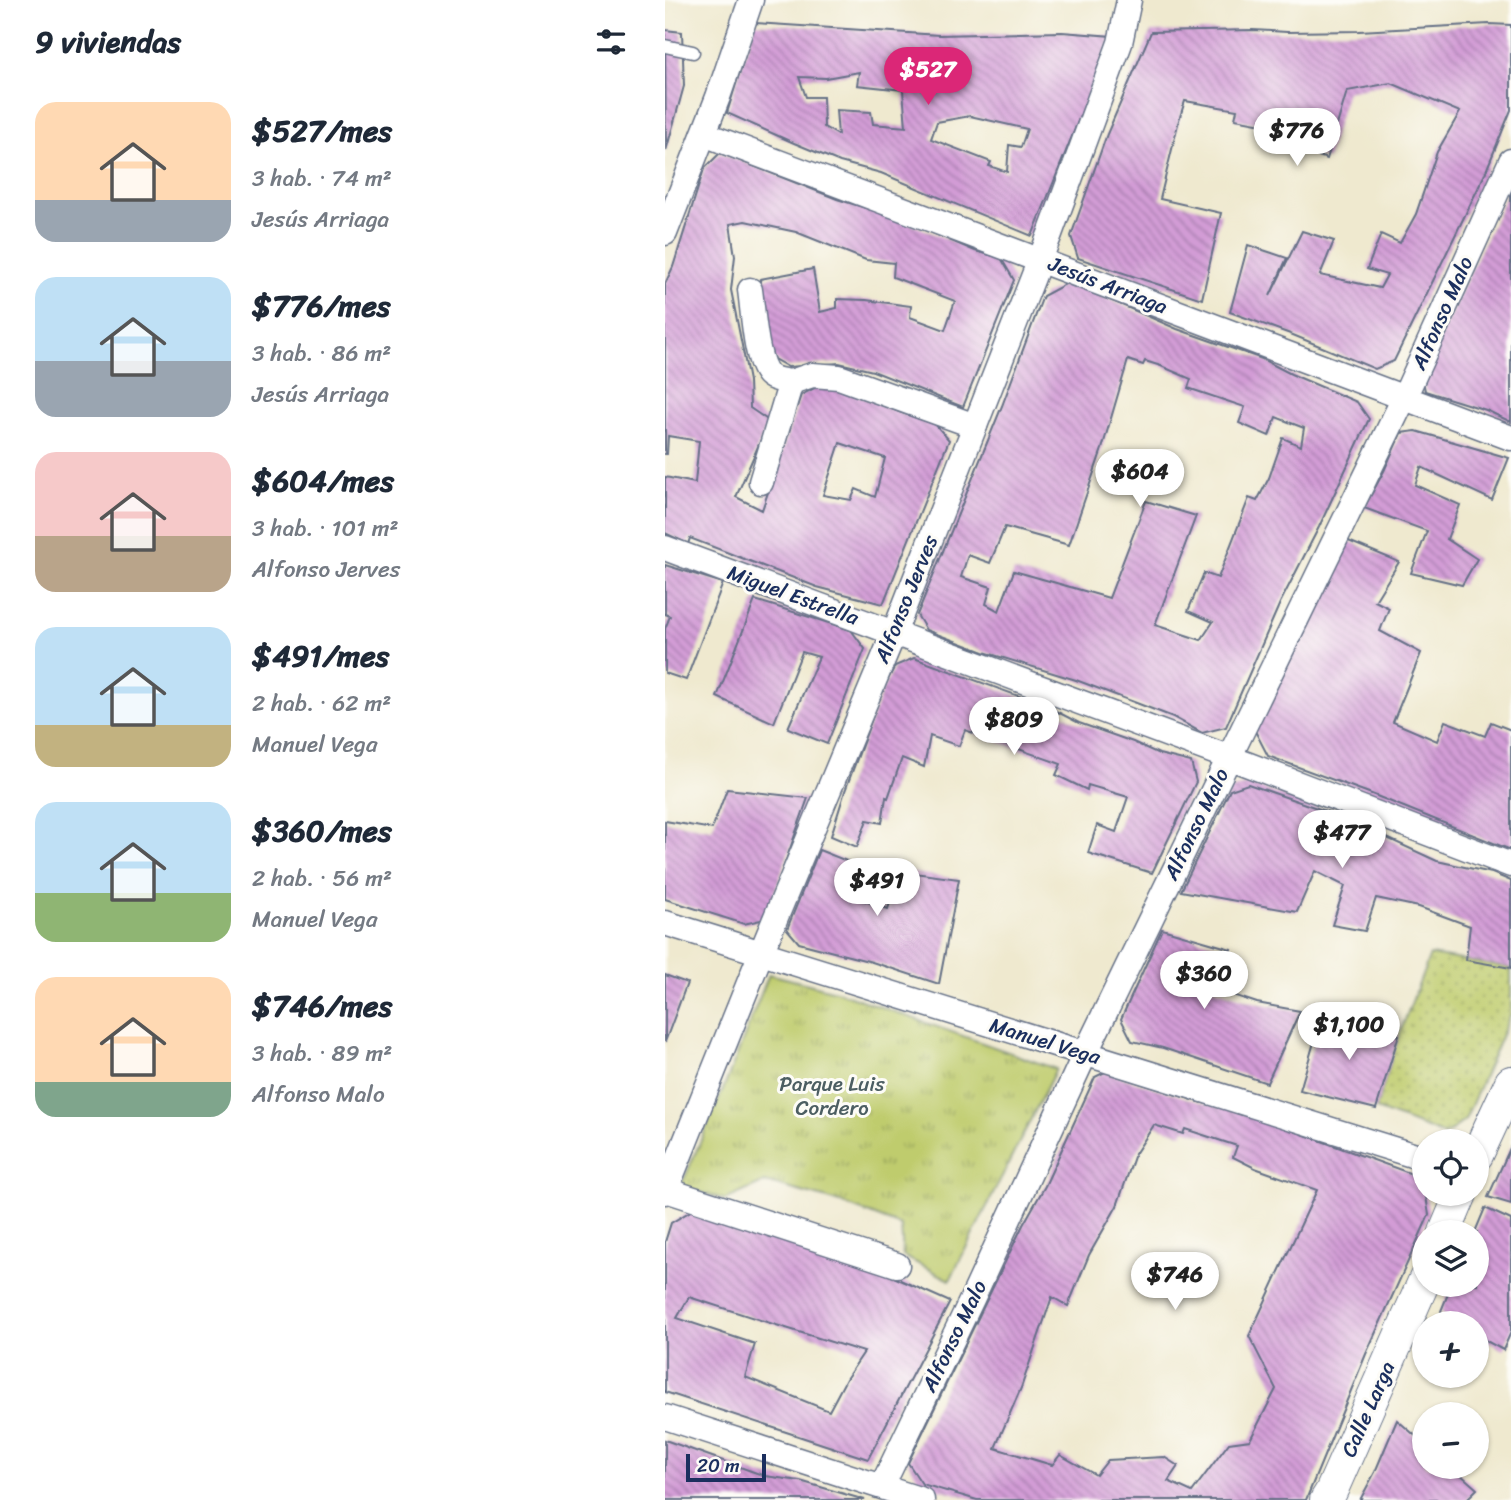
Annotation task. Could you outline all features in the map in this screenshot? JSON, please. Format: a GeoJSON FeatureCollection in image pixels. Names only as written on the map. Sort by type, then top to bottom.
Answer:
{"type":"FeatureCollection","features":[{"type":"Feature","properties":{"kind":"street"},"geometry":{"type":"LineString","coordinates":[[665,233],[673,189],[704,134],[751,0]]}},
{"type":"Feature","properties":{"kind":"street","name":"Alfonso Jerves"},"geometry":{"type":"LineString","coordinates":[[666,1191],[894,633],[975,426],[1120,43],[1129,0]]}},
{"type":"Feature","properties":{"kind":"street","name":"Jesús Arriaga"},"geometry":{"type":"LineString","coordinates":[[704,134],[1511,438]]}},
{"type":"Feature","properties":{"kind":"street","name":"Alfonso Malo"},"geometry":{"type":"LineString","coordinates":[[882,1486],[1085,1054],[1404,398],[1511,161]]}},
{"type":"Feature","properties":{"kind":"street"},"geometry":{"type":"LineString","coordinates":[[750,289],[759,355],[771,378],[791,383],[812,375],[839,377],[975,426]]}},
{"type":"Feature","properties":{"kind":"street"},"geometry":{"type":"LineString","coordinates":[[761,482],[791,383]]}},
{"type":"Feature","properties":{"kind":"street","name":"Miguel Estrella"},"geometry":{"type":"LineString","coordinates":[[665,548],[1229,757],[1511,865]]}},
{"type":"Feature","properties":{"kind":"street","name":"Manuel Vega"},"geometry":{"type":"LineString","coordinates":[[665,923],[1412,1155]]}},
{"type":"Feature","properties":{"kind":"street"},"geometry":{"type":"LineString","coordinates":[[1489,1129],[1511,1082]]}},
{"type":"Feature","properties":{"kind":"street"},"geometry":{"type":"LineString","coordinates":[[666,1191],[897,1265]]}},
{"type":"Feature","properties":{"kind":"street","name":"Calle Larga"},"geometry":{"type":"LineString","coordinates":[[1326,1500],[1417,1297]]}},
{"type":"Feature","properties":{"kind":"street"},"geometry":{"type":"LineString","coordinates":[[665,1417],[922,1500]]}},
{"type":"Feature","properties":{"kind":"lane"},"geometry":{"type":"LineString","coordinates":[[665,46],[694,52]]}},
{"type":"Feature","properties":{"kind":"green space"},"geometry":{"type":"Polygon","coordinates":[[[1430,955],[1511,968],[1511,1014],[1465,1120],[1453,1129],[1429,1129],[1376,1109],[1399,1035],[1430,955]]]}},
{"type":"Feature","properties":{"kind":"green space","name":"Parque Luis Cordero"},"geometry":{"type":"Polygon","coordinates":[[[769,974],[836,991],[1056,1069],[950,1280],[903,1256],[901,1226],[839,1202],[765,1182],[725,1200],[681,1186],[769,974]]]}},
{"type":"Feature","properties":{"kind":"building"},"geometry":{"type":"Polygon","coordinates":[[[755,23],[939,35],[1062,32],[1112,36],[1032,236],[881,173],[840,162],[727,113],[755,23]],[[859,72],[826,78],[799,77],[806,97],[823,97],[824,127],[838,135],[836,110],[871,112],[873,124],[906,127],[903,90],[857,85],[859,72]],[[970,116],[937,122],[931,139],[991,162],[989,166],[1007,172],[1009,145],[1021,147],[1027,129],[970,116]]]}},
{"type":"Feature","properties":{"kind":"building"},"geometry":{"type":"Polygon","coordinates":[[[1511,25],[1511,110],[1484,176],[1394,361],[1375,369],[1230,312],[1248,245],[1287,258],[1270,296],[1302,231],[1334,241],[1320,275],[1380,288],[1387,275],[1367,269],[1381,234],[1400,243],[1416,214],[1437,152],[1460,112],[1391,83],[1347,91],[1327,159],[1271,139],[1268,125],[1235,119],[1237,110],[1185,101],[1160,199],[1221,213],[1202,299],[1078,258],[1071,236],[1107,134],[1151,32],[1359,31],[1511,25]]]}},
{"type":"Feature","properties":{"kind":"building"},"geometry":{"type":"Polygon","coordinates":[[[665,30],[682,32],[684,86],[666,151],[665,30]]]}},
{"type":"Feature","properties":{"kind":"building"},"geometry":{"type":"Polygon","coordinates":[[[720,153],[837,199],[897,218],[975,251],[1001,258],[1014,280],[963,407],[873,371],[839,363],[788,367],[774,359],[767,340],[760,279],[813,269],[820,312],[837,308],[837,299],[911,306],[910,317],[945,330],[955,301],[893,277],[894,263],[866,260],[796,232],[745,221],[730,224],[735,256],[731,290],[749,381],[750,408],[769,421],[736,497],[762,510],[801,395],[826,382],[935,424],[949,440],[883,604],[817,587],[690,538],[688,544],[665,533],[665,477],[695,483],[699,441],[668,436],[665,454],[665,284],[673,267],[704,169],[720,153]],[[840,443],[823,495],[851,500],[856,489],[875,497],[885,458],[840,443]]]}},
{"type":"Feature","properties":{"kind":"building"},"geometry":{"type":"Polygon","coordinates":[[[1511,185],[1511,422],[1486,410],[1425,391],[1422,376],[1511,185]]]}},
{"type":"Feature","properties":{"kind":"building"},"geometry":{"type":"Polygon","coordinates":[[[1069,282],[1177,329],[1262,359],[1357,402],[1369,419],[1280,603],[1226,727],[1202,733],[1173,717],[1076,680],[984,652],[926,630],[917,615],[1002,406],[1043,296],[1069,282]],[[1128,360],[1102,449],[1069,545],[1005,527],[990,563],[968,555],[961,577],[991,587],[986,604],[999,611],[1014,571],[1109,598],[1146,501],[1196,516],[1155,625],[1201,640],[1213,622],[1188,611],[1204,573],[1218,578],[1249,498],[1257,501],[1269,478],[1283,438],[1301,446],[1304,428],[1276,417],[1269,436],[1239,423],[1245,407],[1188,388],[1191,379],[1161,366],[1145,361],[1143,365],[1128,360]]]}},
{"type":"Feature","properties":{"kind":"building"},"geometry":{"type":"Polygon","coordinates":[[[1416,431],[1509,458],[1492,500],[1421,467],[1415,485],[1460,505],[1447,539],[1477,559],[1462,585],[1411,573],[1427,531],[1364,508],[1401,433],[1416,431]]]}},
{"type":"Feature","properties":{"kind":"building"},"geometry":{"type":"Polygon","coordinates":[[[1346,540],[1399,562],[1375,601],[1389,608],[1380,631],[1421,653],[1393,722],[1437,741],[1445,721],[1485,736],[1491,722],[1511,730],[1511,850],[1268,756],[1254,729],[1346,540]]]}},
{"type":"Feature","properties":{"kind":"building"},"geometry":{"type":"Polygon","coordinates":[[[665,565],[723,583],[686,680],[665,673],[665,629],[670,616],[665,614],[665,565]]]}},
{"type":"Feature","properties":{"kind":"building"},"geometry":{"type":"Polygon","coordinates":[[[755,600],[851,630],[865,649],[827,744],[788,728],[819,657],[802,652],[774,723],[717,697],[755,600]]]}},
{"type":"Feature","properties":{"kind":"building"},"geometry":{"type":"Polygon","coordinates":[[[914,658],[1046,706],[1079,723],[1159,754],[1191,762],[1196,782],[1152,873],[1088,853],[1097,825],[1116,832],[1128,797],[1088,785],[1087,790],[1056,775],[1061,764],[965,730],[959,746],[930,736],[924,767],[902,758],[888,798],[886,797],[882,823],[867,820],[857,847],[831,836],[883,689],[895,666],[914,658]]]}},
{"type":"Feature","properties":{"kind":"building"},"geometry":{"type":"Polygon","coordinates":[[[1248,784],[1337,815],[1437,861],[1492,873],[1511,881],[1511,968],[1466,960],[1470,926],[1419,907],[1376,898],[1365,931],[1332,925],[1345,886],[1315,871],[1297,912],[1181,891],[1230,790],[1248,784]]]}},
{"type":"Feature","properties":{"kind":"building"},"geometry":{"type":"Polygon","coordinates":[[[727,789],[808,798],[765,919],[744,924],[665,899],[665,821],[712,829],[727,789]]]}},
{"type":"Feature","properties":{"kind":"building"},"geometry":{"type":"Polygon","coordinates":[[[819,850],[862,867],[854,897],[888,909],[900,871],[959,879],[939,984],[872,962],[799,943],[787,929],[819,850]]]}},
{"type":"Feature","properties":{"kind":"building"},"geometry":{"type":"Polygon","coordinates":[[[1162,929],[1231,949],[1223,980],[1192,969],[1185,979],[1257,1003],[1300,1011],[1267,1083],[1163,1048],[1132,1041],[1121,1019],[1162,929]]]}},
{"type":"Feature","properties":{"kind":"building"},"geometry":{"type":"Polygon","coordinates":[[[665,975],[687,983],[665,1042],[665,975]]]}},
{"type":"Feature","properties":{"kind":"building"},"geometry":{"type":"Polygon","coordinates":[[[1322,1015],[1399,1035],[1376,1109],[1300,1090],[1322,1015]]]}},
{"type":"Feature","properties":{"kind":"building"},"geometry":{"type":"Polygon","coordinates":[[[1105,1072],[1250,1115],[1412,1174],[1412,1206],[1428,1206],[1429,1215],[1427,1220],[1412,1220],[1412,1253],[1366,1354],[1306,1500],[977,1500],[922,1484],[908,1463],[1023,1225],[1045,1186],[1095,1077],[1105,1072]],[[1154,1125],[1135,1154],[1117,1206],[1089,1255],[1068,1306],[1052,1297],[1021,1388],[995,1448],[1052,1465],[1060,1455],[1096,1475],[1108,1460],[1164,1457],[1178,1466],[1168,1481],[1192,1492],[1229,1443],[1250,1440],[1276,1389],[1249,1336],[1317,1190],[1255,1168],[1233,1157],[1237,1146],[1185,1129],[1183,1134],[1154,1125]]]}},
{"type":"Feature","properties":{"kind":"building"},"geometry":{"type":"Polygon","coordinates":[[[1511,1146],[1511,1204],[1489,1197],[1511,1146]]]}},
{"type":"Feature","properties":{"kind":"building"},"geometry":{"type":"Polygon","coordinates":[[[1485,1208],[1511,1220],[1511,1332],[1503,1350],[1489,1342],[1489,1311],[1441,1311],[1447,1297],[1489,1297],[1489,1220],[1480,1220],[1485,1208]]]}},
{"type":"Feature","properties":{"kind":"building"},"geometry":{"type":"Polygon","coordinates":[[[694,1209],[889,1275],[950,1302],[868,1459],[665,1392],[665,1242],[671,1223],[694,1209]],[[689,1297],[677,1318],[755,1344],[745,1377],[829,1411],[864,1352],[689,1297]]]}},
{"type":"Feature","properties":{"kind":"building"},"geometry":{"type":"Polygon","coordinates":[[[1397,1420],[1412,1433],[1412,1479],[1466,1479],[1477,1489],[1466,1500],[1360,1500],[1397,1420]]]}},
{"type":"Feature","properties":{"kind":"building"},"geometry":{"type":"Polygon","coordinates":[[[665,1440],[765,1476],[800,1481],[865,1500],[665,1500],[665,1440]]]}}]}
